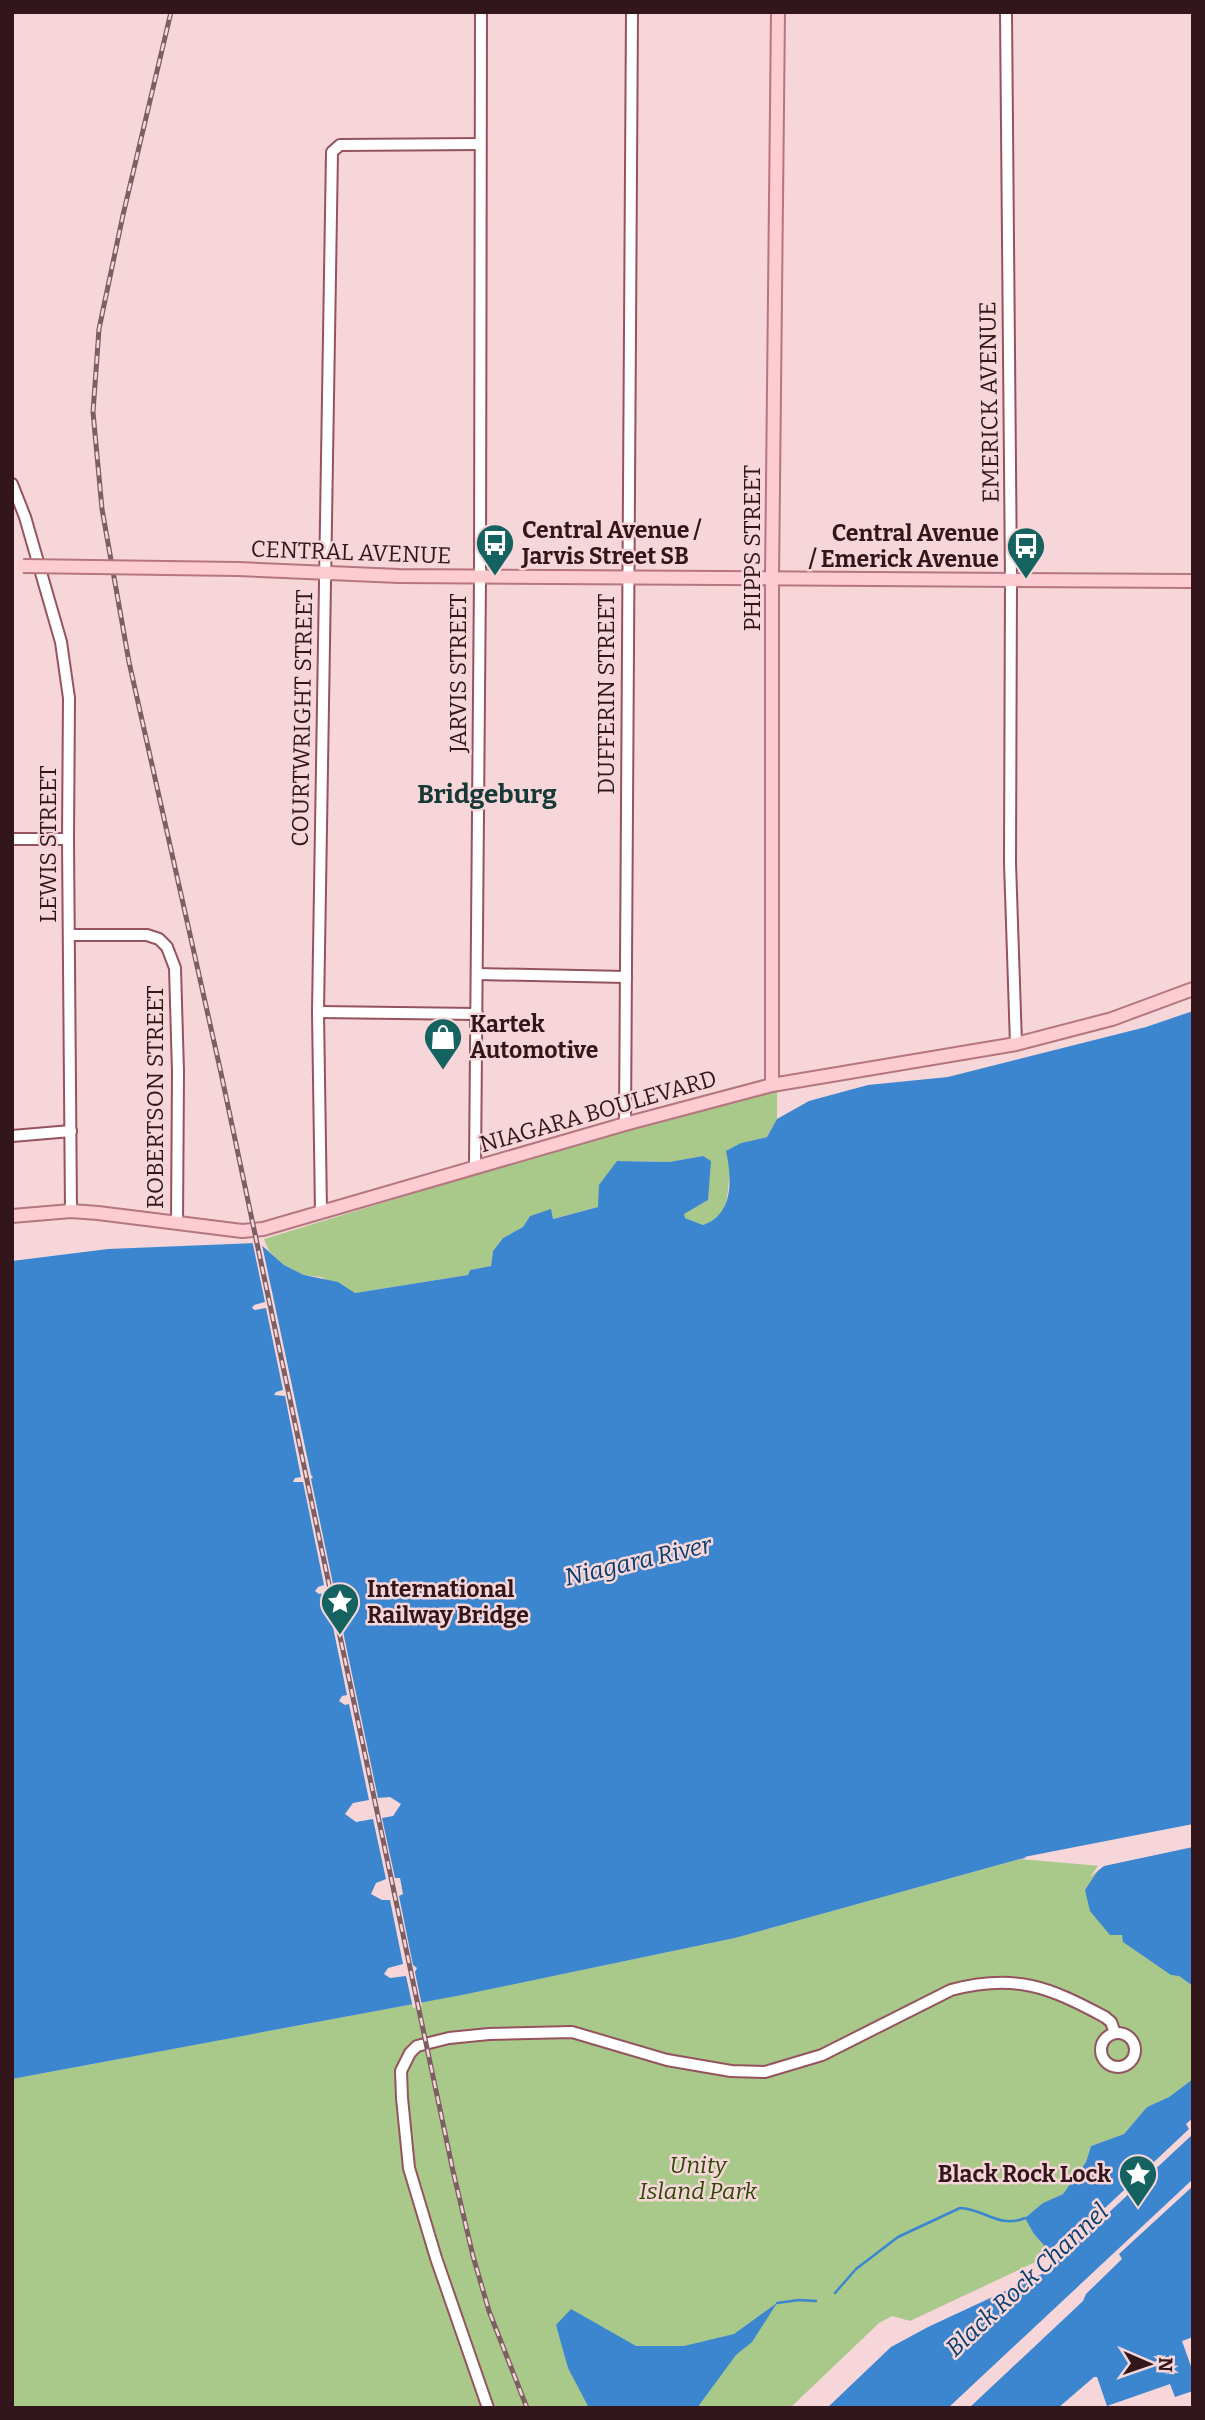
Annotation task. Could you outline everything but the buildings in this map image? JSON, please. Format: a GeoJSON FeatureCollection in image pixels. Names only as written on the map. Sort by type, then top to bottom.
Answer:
{"type":"FeatureCollection","features":[{"type":"Feature","properties":{"kind":"main road","name":"PHIPPS STREET"},"geometry":{"type":"LineString","coordinates":[[772,1085],[772,578],[778,12]]}},
{"type":"Feature","properties":{"kind":"main road","name":"CENTRAL AVENUE"},"geometry":{"type":"LineString","coordinates":[[18,566],[238,569],[480,577],[1193,581]]}},
{"type":"Feature","properties":{"kind":"main road","name":"NIAGARA BOULEVARD"},"geometry":{"type":"LineString","coordinates":[[12,1216],[71,1211],[242,1231],[262,1229],[625,1124],[772,1085],[1016,1044],[1112,1019],[1193,989]]}},
{"type":"Feature","properties":{"kind":"street","name":"JARVIS STREET"},"geometry":{"type":"LineString","coordinates":[[475,1167],[481,12]]}},
{"type":"Feature","properties":{"kind":"street","name":"DUFFERIN STREET"},"geometry":{"type":"LineString","coordinates":[[625,1124],[632,12]]}},
{"type":"Feature","properties":{"kind":"street","name":"EMERICK AVENUE"},"geometry":{"type":"LineString","coordinates":[[1006,12],[1012,580],[1010,863],[1016,1044]]}},
{"type":"Feature","properties":{"kind":"street","name":"COURTWRIGHT STREET"},"geometry":{"type":"LineString","coordinates":[[321,1212],[318,1012],[332,152],[340,145],[480,144]]}},
{"type":"Feature","properties":{"kind":"street","name":"LEWIS STREET"},"geometry":{"type":"LineString","coordinates":[[12,484],[25,517],[61,642],[69,698],[71,1211]]}},
{"type":"Feature","properties":{"kind":"street"},"geometry":{"type":"LineString","coordinates":[[12,839],[68,839]]}},
{"type":"Feature","properties":{"kind":"street","name":"ROBERTSON STREET"},"geometry":{"type":"LineString","coordinates":[[69,935],[147,935],[159,939],[167,947],[175,968],[178,1072],[177,1223]]}},
{"type":"Feature","properties":{"kind":"street"},"geometry":{"type":"LineString","coordinates":[[478,974],[626,976]]}},
{"type":"Feature","properties":{"kind":"street"},"geometry":{"type":"LineString","coordinates":[[318,1012],[477,1014]]}},
{"type":"Feature","properties":{"kind":"street"},"geometry":{"type":"LineString","coordinates":[[12,1136],[71,1131]]}},
{"type":"Feature","properties":{"kind":"street"},"geometry":{"type":"LineString","coordinates":[[488,2408],[436,2258],[409,2168],[401,2071],[410,2053],[417,2046],[449,2038],[489,2034],[572,2032],[667,2060],[731,2071],[765,2072],[822,2055],[951,1990],[1001,1983],[1039,1986],[1062,1994],[1105,2017],[1111,2022],[1115,2034]]}},
{"type":"Feature","properties":{"kind":"green space"},"geometry":{"type":"Polygon","coordinates":[[[777,1088],[777,1119],[767,1137],[741,1143],[729,1178],[726,1203],[719,1216],[703,1225],[685,1218],[683,1214],[708,1200],[703,1156],[669,1162],[617,1161],[603,1182],[598,1207],[552,1219],[551,1210],[530,1216],[523,1227],[503,1238],[493,1251],[491,1266],[470,1270],[468,1275],[355,1293],[321,1277],[304,1275],[284,1265],[269,1251],[264,1239],[691,1109],[777,1088]]]}},
{"type":"Feature","properties":{"kind":"green space","name":"Unity Island Park"},"geometry":{"type":"Polygon","coordinates":[[[1020,1859],[1101,1866],[1122,1935],[1193,1986],[1193,2079],[1169,2097],[1147,2107],[1124,2134],[1091,2146],[1086,2162],[1063,2194],[1043,2203],[1034,2234],[1049,2251],[1044,2258],[910,2321],[892,2316],[879,2323],[790,2408],[12,2408],[12,2079],[461,1995],[735,1938],[1020,1859]]]}},
{"type":"Feature","properties":{"kind":"water","name":"Niagara River"},"geometry":{"type":"Polygon","coordinates":[[[1193,1011],[1193,1825],[1020,1859],[735,1938],[462,1995],[12,2079],[12,1261],[108,1249],[259,1243],[284,1265],[304,1275],[338,1282],[355,1293],[468,1275],[470,1270],[491,1266],[493,1251],[503,1238],[523,1227],[530,1216],[551,1209],[553,1219],[598,1207],[599,1185],[617,1161],[669,1162],[703,1156],[711,1161],[708,1200],[684,1214],[685,1218],[703,1225],[721,1213],[725,1204],[730,1184],[726,1151],[741,1143],[767,1137],[777,1119],[809,1101],[868,1085],[948,1077],[1146,1027],[1193,1011]]]}},
{"type":"Feature","properties":{"kind":"water"},"geometry":{"type":"Polygon","coordinates":[[[1193,1844],[1193,1986],[1179,1976],[1171,1975],[1123,1942],[1122,1935],[1110,1935],[1090,1911],[1085,1890],[1101,1866],[1193,1844]]]}},
{"type":"Feature","properties":{"kind":"water"},"geometry":{"type":"Polygon","coordinates":[[[1193,2079],[1193,2337],[1182,2341],[1193,2372],[1193,2391],[1175,2397],[1170,2384],[1107,2406],[1097,2377],[1094,2377],[1058,2408],[827,2408],[891,2347],[1044,2273],[1044,2258],[1049,2251],[1034,2234],[1025,2218],[1043,2203],[1063,2194],[1086,2162],[1091,2146],[1124,2134],[1147,2107],[1169,2097],[1193,2079]]]}},
{"type":"Feature","properties":{"kind":"water"},"geometry":{"type":"Polygon","coordinates":[[[777,2303],[752,2342],[736,2355],[697,2408],[589,2408],[568,2368],[556,2325],[571,2309],[636,2346],[684,2346],[734,2334],[777,2303]]]}},
{"type":"Feature","properties":{"kind":"pier","name":"International Railway Bridge"},"geometry":{"type":"Polygon","coordinates":[[[259,1239],[313,1477],[311,1479],[378,1798],[390,1797],[401,1804],[393,1816],[382,1818],[395,1878],[400,1878],[403,1894],[399,1896],[413,1965],[417,1968],[415,1972],[422,2006],[413,2008],[406,1976],[390,1978],[384,1974],[388,1968],[403,1964],[390,1900],[382,1900],[371,1894],[376,1883],[386,1879],[373,1819],[356,1822],[345,1814],[353,1803],[369,1800],[349,1704],[345,1705],[339,1701],[342,1696],[347,1695],[326,1593],[319,1594],[315,1591],[324,1585],[303,1482],[293,1482],[295,1478],[301,1477],[285,1396],[274,1395],[283,1390],[266,1308],[252,1308],[265,1302],[252,1240],[259,1239]]]}},
{"type":"Feature","properties":{"kind":"pier"},"geometry":{"type":"Polygon","coordinates":[[[1193,1824],[1193,1829],[1033,1860],[1024,1857],[1193,1824]]]}},
{"type":"Feature","properties":{"kind":"pier"},"geometry":{"type":"Polygon","coordinates":[[[1193,1840],[1193,1847],[1104,1866],[1090,1877],[1100,1863],[1167,1849],[1175,1844],[1193,1840]]]}},
{"type":"Feature","properties":{"kind":"pier"},"geometry":{"type":"Polygon","coordinates":[[[1193,2118],[1193,2134],[1044,2273],[1044,2258],[1049,2251],[1084,2218],[1089,2223],[1189,2129],[1186,2124],[1193,2118]]]}},
{"type":"Feature","properties":{"kind":"pier"},"geometry":{"type":"Polygon","coordinates":[[[1193,2179],[1193,2186],[1119,2254],[1122,2259],[1086,2294],[1083,2301],[969,2408],[948,2408],[1193,2179]]]}},
{"type":"Feature","properties":{"kind":"waterway"},"geometry":{"type":"LineString","coordinates":[[835,2293],[856,2269],[898,2237],[960,2208],[1000,2220],[1016,2221],[1025,2218]]}},
{"type":"Feature","properties":{"kind":"waterway"},"geometry":{"type":"LineString","coordinates":[[777,2303],[816,2301]]}},
{"type":"Feature","properties":{"kind":"railway"},"geometry":{"type":"LineString","coordinates":[[171,12],[99,329],[93,412],[102,509],[129,662],[221,1073],[453,2171],[489,2311],[527,2408]]}},
{"type":"Feature","properties":{"kind":"place","name":"Central Avenue / Jarvis Street SB"},"geometry":{"type":"Point","coordinates":[495,577]}},
{"type":"Feature","properties":{"kind":"place","name":"Central Avenue / Emerick Avenue"},"geometry":{"type":"Point","coordinates":[1026,580]}},
{"type":"Feature","properties":{"kind":"place","name":"Kartek Automotive"},"geometry":{"type":"Point","coordinates":[443,1071]}},
{"type":"Feature","properties":{"kind":"place","name":"International Railway Bridge"},"geometry":{"type":"Point","coordinates":[340,1636]}},
{"type":"Feature","properties":{"kind":"place","name":"Black Rock Lock"},"geometry":{"type":"Point","coordinates":[1138,2208]}},
{"type":"Feature","properties":{"kind":"district","name":"Bridgeburg"},"geometry":{"type":"Point","coordinates":[487,794]}},
{"type":"Feature","properties":{"kind":"water label","name":"Black Rock Channel"},"geometry":{"type":"Point","coordinates":[1027,2280]}}]}
